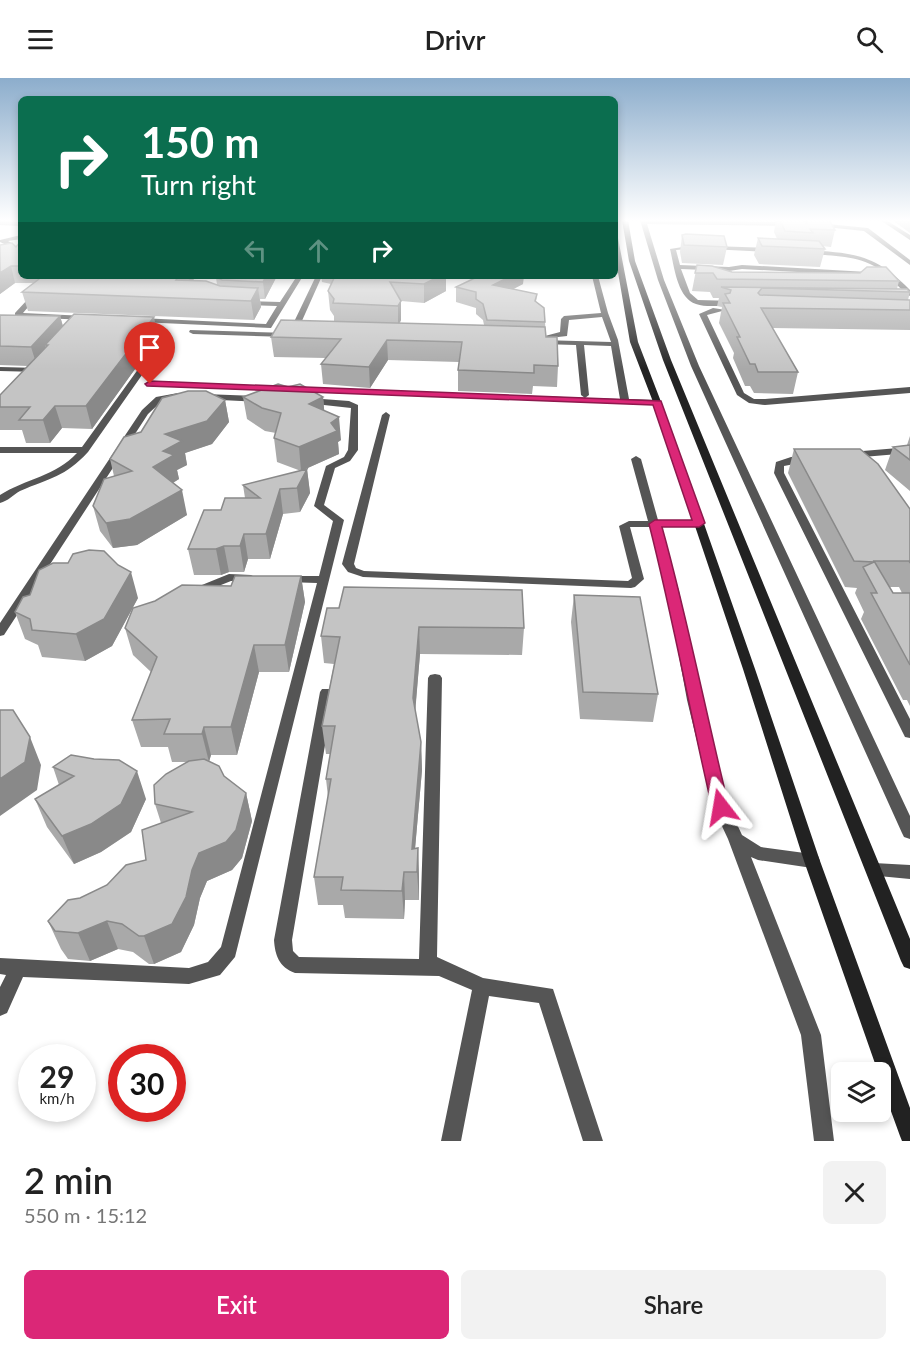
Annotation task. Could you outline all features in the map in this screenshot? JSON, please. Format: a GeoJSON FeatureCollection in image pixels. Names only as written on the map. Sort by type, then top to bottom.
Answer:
{"type":"FeatureCollection","features":[{"type":"Feature","properties":{"kind":"street"},"geometry":{"type":"LineString","coordinates":[[621,270],[634,342],[699,523],[812,861],[910,1136]]}},
{"type":"Feature","properties":{"kind":"street"},"geometry":{"type":"LineString","coordinates":[[635,270],[667,360],[910,961]]}},
{"type":"Feature","properties":{"kind":"street"},"geometry":{"type":"LineString","coordinates":[[658,270],[695,366],[910,833]]}},
{"type":"Feature","properties":{"kind":"street"},"geometry":{"type":"LineString","coordinates":[[678,270],[693,301],[743,303]]}},
{"type":"Feature","properties":{"kind":"street"},"geometry":{"type":"LineString","coordinates":[[789,270],[905,280],[910,294]]}},
{"type":"Feature","properties":{"kind":"street"},"geometry":{"type":"LineString","coordinates":[[880,270],[890,279]]}},
{"type":"Feature","properties":{"kind":"street"},"geometry":{"type":"LineString","coordinates":[[43,279],[42,288],[18,315],[89,318]]}},
{"type":"Feature","properties":{"kind":"street"},"geometry":{"type":"LineString","coordinates":[[125,319],[268,326],[298,279]]}},
{"type":"Feature","properties":{"kind":"street"},"geometry":{"type":"LineString","coordinates":[[314,327],[297,324],[318,279]]}},
{"type":"Feature","properties":{"kind":"street"},"geometry":{"type":"LineString","coordinates":[[597,279],[614,344],[624,399]]}},
{"type":"Feature","properties":{"kind":"street"},"geometry":{"type":"LineString","coordinates":[[681,279],[692,279]]}},
{"type":"Feature","properties":{"kind":"street"},"geometry":{"type":"LineString","coordinates":[[855,282],[868,281]]}},
{"type":"Feature","properties":{"kind":"street"},"geometry":{"type":"LineString","coordinates":[[42,288],[53,288]]}},
{"type":"Feature","properties":{"kind":"street"},"geometry":{"type":"LineString","coordinates":[[232,302],[282,304]]}},
{"type":"Feature","properties":{"kind":"street"},"geometry":{"type":"LineString","coordinates":[[736,311],[713,310],[703,314],[741,395],[752,401],[765,402],[910,390]]}},
{"type":"Feature","properties":{"kind":"street"},"geometry":{"type":"LineString","coordinates":[[605,315],[567,318],[563,336],[535,339],[614,344]]}},
{"type":"Feature","properties":{"kind":"street"},"geometry":{"type":"LineString","coordinates":[[0,500],[15,490],[66,469],[85,450],[166,335],[155,331],[133,330]]}},
{"type":"Feature","properties":{"kind":"street"},"geometry":{"type":"LineString","coordinates":[[193,332],[310,336]]}},
{"type":"Feature","properties":{"kind":"street"},"geometry":{"type":"LineString","coordinates":[[580,343],[586,398]]}},
{"type":"Feature","properties":{"kind":"street"},"geometry":{"type":"LineString","coordinates":[[32,378],[47,361]]}},
{"type":"Feature","properties":{"kind":"street"},"geometry":{"type":"LineString","coordinates":[[0,369],[40,370]]}},
{"type":"Feature","properties":{"kind":"street"},"geometry":{"type":"LineString","coordinates":[[150,384],[656,400]]}},
{"type":"Feature","properties":{"kind":"street"},"geometry":{"type":"LineString","coordinates":[[797,389],[803,399]]}},
{"type":"Feature","properties":{"kind":"street"},"geometry":{"type":"LineString","coordinates":[[0,632],[145,412],[153,404],[159,399],[171,396],[266,399]]}},
{"type":"Feature","properties":{"kind":"street"},"geometry":{"type":"LineString","coordinates":[[0,1007],[9,967],[189,976],[214,969],[229,951],[339,520],[319,506],[331,466],[347,459],[354,450],[355,407],[349,404],[300,401]]}},
{"type":"Feature","properties":{"kind":"street"},"geometry":{"type":"LineString","coordinates":[[386,415],[348,564],[352,570],[363,574],[631,585],[638,579],[624,526],[699,523]]}},
{"type":"Feature","properties":{"kind":"street"},"geometry":{"type":"LineString","coordinates":[[0,450],[85,450]]}},
{"type":"Feature","properties":{"kind":"street"},"geometry":{"type":"LineString","coordinates":[[847,459],[910,450]]}},
{"type":"Feature","properties":{"kind":"street"},"geometry":{"type":"LineString","coordinates":[[822,457],[790,460],[779,464],[779,473],[910,733]]}},
{"type":"Feature","properties":{"kind":"street"},"geometry":{"type":"LineString","coordinates":[[636,459],[673,591],[694,700],[721,807],[736,839],[811,1035],[824,1141]]}},
{"type":"Feature","properties":{"kind":"street"},"geometry":{"type":"LineString","coordinates":[[180,597],[230,578],[324,580]]}},
{"type":"Feature","properties":{"kind":"street"},"geometry":{"type":"LineString","coordinates":[[435,678],[428,962],[482,986],[546,995],[593,1141]]}},
{"type":"Feature","properties":{"kind":"street"},"geometry":{"type":"LineString","coordinates":[[327,692],[283,940],[284,954],[295,965],[441,968]]}},
{"type":"Feature","properties":{"kind":"street"},"geometry":{"type":"LineString","coordinates":[[736,839],[758,853],[812,861]]}},
{"type":"Feature","properties":{"kind":"street"},"geometry":{"type":"LineString","coordinates":[[874,870],[910,872]]}},
{"type":"Feature","properties":{"kind":"street"},"geometry":{"type":"LineString","coordinates":[[451,1141],[482,986]]}},
{"type":"Feature","properties":{"kind":"building"},"geometry":{"type":"Polygon","coordinates":[[[696,270],[860,273],[864,270],[888,270],[899,281],[717,279],[713,273],[695,273],[696,270]]]}},
{"type":"Feature","properties":{"kind":"building"},"geometry":{"type":"Polygon","coordinates":[[[39,279],[177,279],[206,281],[220,286],[258,288],[251,301],[22,292],[39,279]]]}},
{"type":"Feature","properties":{"kind":"building"},"geometry":{"type":"Polygon","coordinates":[[[220,279],[264,279],[263,282],[220,279]]]}},
{"type":"Feature","properties":{"kind":"building"},"geometry":{"type":"Polygon","coordinates":[[[334,279],[434,279],[424,284],[390,282],[401,301],[398,306],[333,303],[334,299],[328,291],[334,279]]]}},
{"type":"Feature","properties":{"kind":"building"},"geometry":{"type":"Polygon","coordinates":[[[473,279],[505,279],[493,285],[537,294],[535,301],[544,308],[545,322],[487,320],[483,304],[476,299],[476,292],[456,287],[473,279]]]}},
{"type":"Feature","properties":{"kind":"building"},"geometry":{"type":"Polygon","coordinates":[[[721,287],[907,289],[910,292],[762,288],[758,293],[760,295],[910,300],[910,310],[761,308],[798,372],[758,372],[755,364],[750,364],[723,303],[730,303],[725,294],[730,293],[731,290],[721,287]]]}},
{"type":"Feature","properties":{"kind":"building"},"geometry":{"type":"Polygon","coordinates":[[[74,314],[154,317],[86,406],[55,406],[43,420],[19,420],[30,407],[0,407],[0,395],[74,314]]]}},
{"type":"Feature","properties":{"kind":"building"},"geometry":{"type":"Polygon","coordinates":[[[0,315],[60,316],[31,347],[0,346],[0,315]]]}},
{"type":"Feature","properties":{"kind":"building"},"geometry":{"type":"Polygon","coordinates":[[[281,320],[545,327],[546,337],[557,337],[558,366],[534,365],[534,373],[458,370],[462,342],[387,340],[369,367],[321,364],[341,339],[271,337],[281,320]]]}},
{"type":"Feature","properties":{"kind":"building"},"geometry":{"type":"Polygon","coordinates":[[[278,384],[288,387],[300,384],[323,397],[309,404],[339,417],[331,423],[337,431],[299,447],[274,438],[281,413],[262,408],[243,397],[278,384]]]}},
{"type":"Feature","properties":{"kind":"building"},"geometry":{"type":"Polygon","coordinates":[[[188,391],[206,391],[225,400],[207,421],[165,434],[182,441],[163,451],[174,455],[153,467],[182,490],[130,519],[106,523],[93,506],[104,479],[132,471],[110,459],[124,437],[141,432],[162,398],[188,391]]]}},
{"type":"Feature","properties":{"kind":"building"},"geometry":{"type":"Polygon","coordinates":[[[910,445],[910,460],[893,447],[910,445]]]}},
{"type":"Feature","properties":{"kind":"building"},"geometry":{"type":"Polygon","coordinates":[[[794,449],[860,449],[878,464],[910,509],[910,563],[909,561],[874,561],[893,593],[910,593],[910,665],[871,593],[877,593],[863,567],[874,562],[854,561],[794,449]]]}},
{"type":"Feature","properties":{"kind":"building"},"geometry":{"type":"Polygon","coordinates":[[[307,469],[297,488],[280,489],[266,534],[244,534],[240,546],[188,549],[204,510],[221,510],[225,498],[260,498],[243,485],[307,469]]]}},
{"type":"Feature","properties":{"kind":"building"},"geometry":{"type":"Polygon","coordinates":[[[89,550],[104,551],[118,565],[131,572],[104,619],[76,634],[32,630],[30,619],[15,612],[23,597],[30,595],[39,570],[53,563],[68,563],[73,554],[89,550]]]}},
{"type":"Feature","properties":{"kind":"building"},"geometry":{"type":"Polygon","coordinates":[[[235,576],[301,576],[285,645],[254,645],[231,727],[204,727],[202,734],[164,734],[170,719],[132,720],[157,657],[125,628],[133,608],[155,601],[182,585],[231,586],[235,576]]]}},
{"type":"Feature","properties":{"kind":"building"},"geometry":{"type":"Polygon","coordinates":[[[344,587],[522,590],[524,628],[419,627],[413,698],[421,742],[412,849],[418,848],[417,872],[404,872],[402,891],[341,890],[343,877],[314,877],[331,779],[326,779],[335,726],[322,726],[340,637],[321,636],[327,608],[339,608],[344,587]]]}},
{"type":"Feature","properties":{"kind":"building"},"geometry":{"type":"Polygon","coordinates":[[[574,595],[640,597],[658,694],[583,692],[574,595]]]}},
{"type":"Feature","properties":{"kind":"building"},"geometry":{"type":"Polygon","coordinates":[[[0,710],[13,710],[30,737],[25,762],[0,779],[0,710]]]}},
{"type":"Feature","properties":{"kind":"building"},"geometry":{"type":"Polygon","coordinates":[[[71,755],[119,760],[137,771],[121,804],[91,824],[62,836],[35,799],[74,776],[53,767],[71,755]]]}},
{"type":"Feature","properties":{"kind":"building"},"geometry":{"type":"Polygon","coordinates":[[[204,759],[219,766],[224,776],[246,793],[236,830],[226,842],[199,853],[192,870],[186,897],[172,924],[144,936],[139,936],[122,924],[107,921],[78,933],[55,931],[48,921],[68,900],[80,898],[107,885],[126,865],[146,860],[142,830],[192,812],[155,804],[154,785],[166,774],[189,761],[204,759]]]}},
{"type":"Feature","properties":{"kind":"route"},"geometry":{"type":"LineString","coordinates":[[150,384],[657,403],[699,523],[655,524],[673,591],[694,700],[721,807]]}}]}
